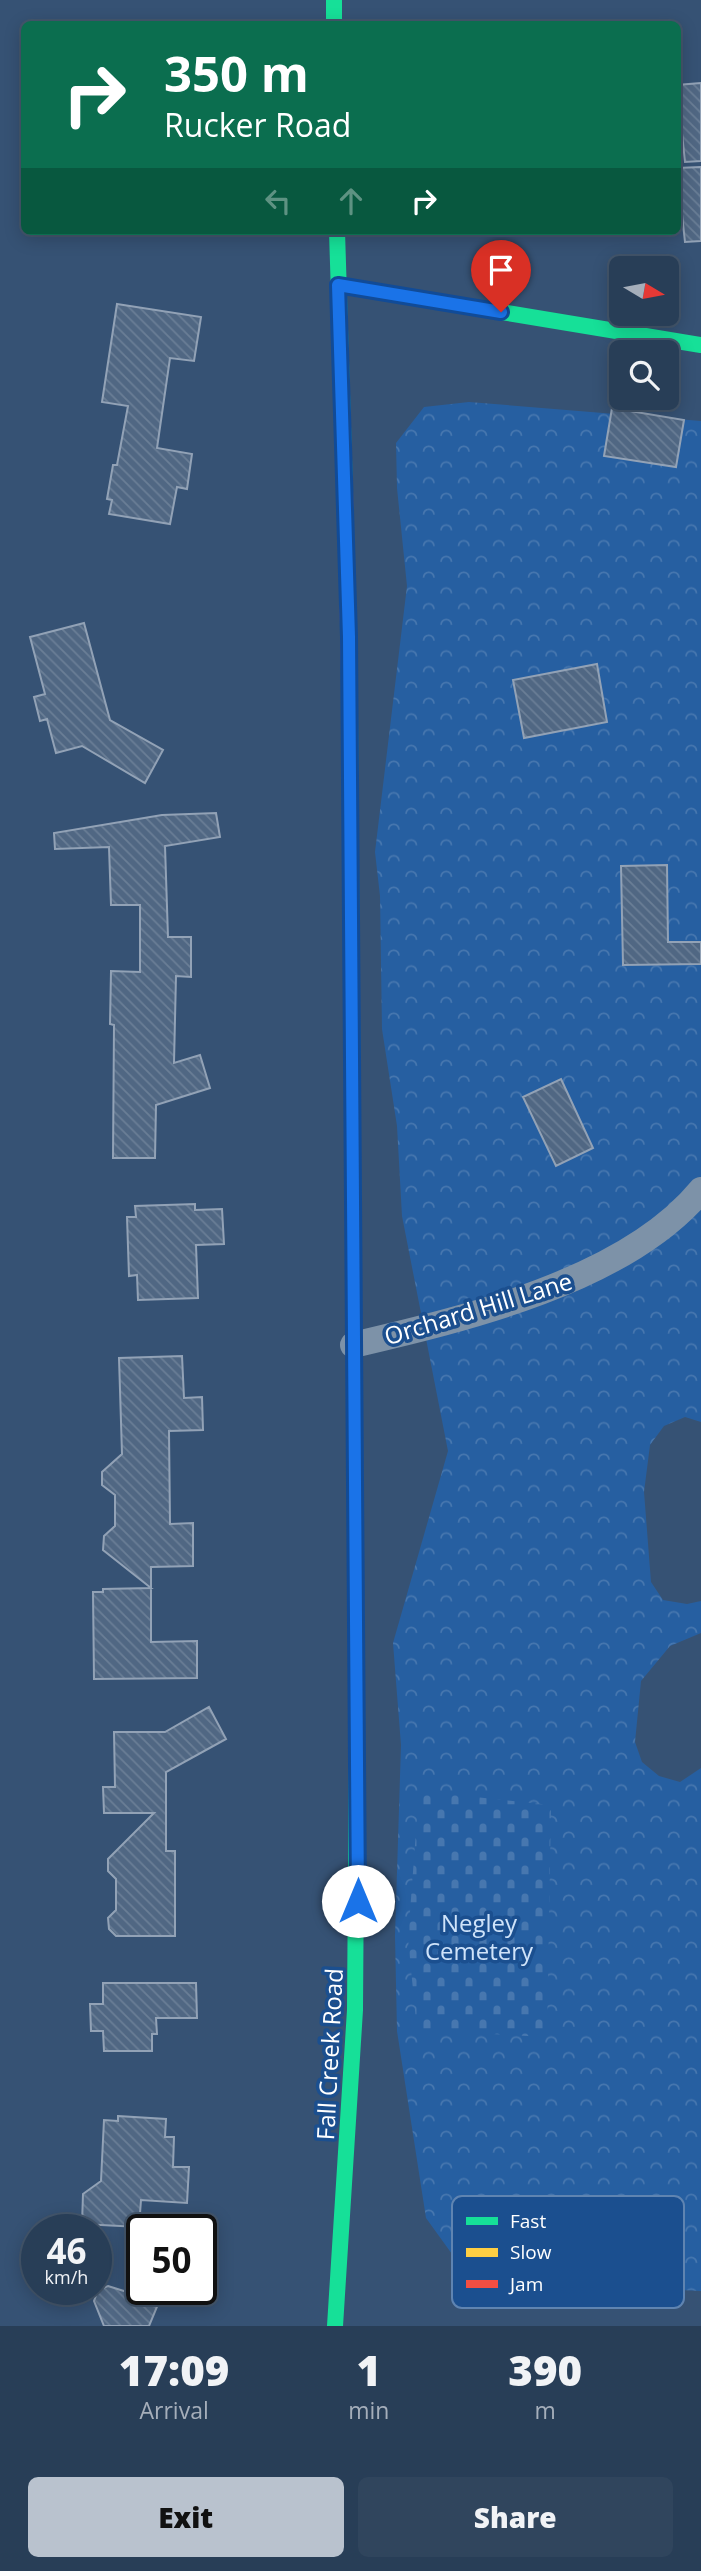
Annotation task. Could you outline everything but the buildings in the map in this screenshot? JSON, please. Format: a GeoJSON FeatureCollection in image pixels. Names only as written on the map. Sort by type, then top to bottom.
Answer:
{"type":"FeatureCollection","features":[{"type":"Feature","properties":{"kind":"main road"},"geometry":{"type":"LineString","coordinates":[[334,0],[334,21]]}},
{"type":"Feature","properties":{"kind":"main road","name":"Fall Creek Road"},"geometry":{"type":"LineString","coordinates":[[335,2326],[357,1937],[349,637],[337,235]]}},
{"type":"Feature","properties":{"kind":"main road"},"geometry":{"type":"LineString","coordinates":[[338,285],[701,345]]}},
{"type":"Feature","properties":{"kind":"street","name":"Orchard Hill Lane"},"geometry":{"type":"LineString","coordinates":[[353,1345],[427,1328],[561,1285],[612,1260],[649,1237],[701,1190]]}},
{"type":"Feature","properties":{"kind":"green space"},"geometry":{"type":"Polygon","coordinates":[[[469,402],[701,421],[701,1422],[685,1417],[664,1426],[650,1445],[644,1492],[651,1582],[663,1600],[687,1604],[701,1601],[701,1633],[670,1646],[641,1681],[635,1742],[642,1762],[659,1776],[680,1782],[701,1768],[701,2291],[684,2290],[684,2196],[452,2196],[452,2254],[426,2218],[397,2031],[395,1936],[401,1745],[393,1643],[448,1451],[402,1216],[397,1126],[382,1029],[380,896],[375,852],[407,586],[397,488],[396,443],[424,407],[469,402]]]}},
{"type":"Feature","properties":{"kind":"green space","name":"Negley Cemetery"},"geometry":{"type":"Polygon","coordinates":[[[419,1791],[551,1805],[547,2037],[417,2030],[408,1939],[419,1791]]]}},
{"type":"Feature","properties":{"kind":"traffic: fast"},"geometry":{"type":"LineString","coordinates":[[334,0],[334,21]]}},
{"type":"Feature","properties":{"kind":"traffic: fast"},"geometry":{"type":"LineString","coordinates":[[337,235],[345,491]]}},
{"type":"Feature","properties":{"kind":"traffic: fast"},"geometry":{"type":"LineString","coordinates":[[338,285],[701,345]]}},
{"type":"Feature","properties":{"kind":"traffic: fast"},"geometry":{"type":"LineString","coordinates":[[350,713],[354,1324]]}},
{"type":"Feature","properties":{"kind":"traffic: fast"},"geometry":{"type":"LineString","coordinates":[[335,2326],[355,2010],[357,1730]]}},
{"type":"Feature","properties":{"kind":"traffic: slow"},"geometry":{"type":"LineString","coordinates":[[354,1324],[357,1730]]}},
{"type":"Feature","properties":{"kind":"traffic: jam"},"geometry":{"type":"LineString","coordinates":[[345,491],[350,713]]}},
{"type":"Feature","properties":{"kind":"route"},"geometry":{"type":"LineString","coordinates":[[358,1901],[349,637],[338,285],[501,312]]}}]}
